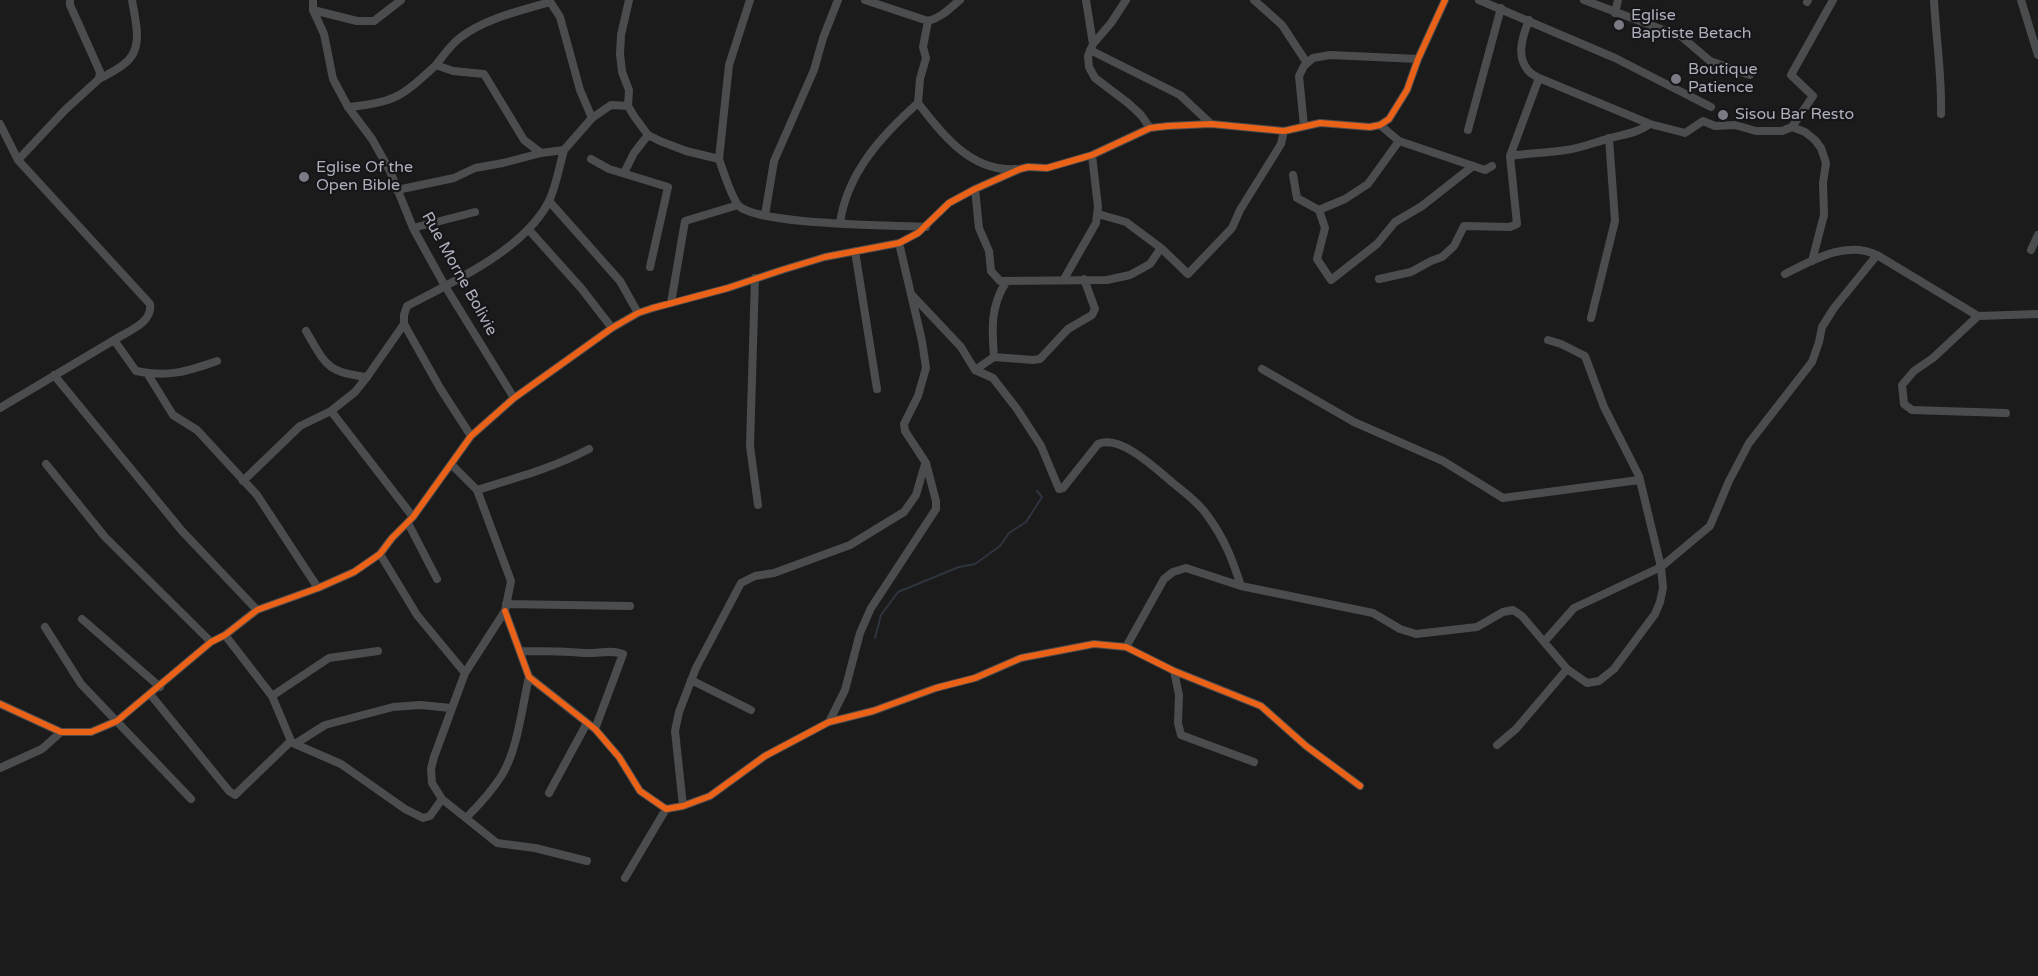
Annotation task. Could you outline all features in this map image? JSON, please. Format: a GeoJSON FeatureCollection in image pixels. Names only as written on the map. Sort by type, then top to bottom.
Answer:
{"type":"FeatureCollection","features":[{"type":"Feature","properties":{"kind":"street"},"geometry":{"type":"LineString","coordinates":[[70,0],[70,5],[100,72],[99,80]]}},
{"type":"Feature","properties":{"kind":"street"},"geometry":{"type":"LineString","coordinates":[[18,160],[65,110],[99,80],[126,63],[133,53],[137,31],[132,0]]}},
{"type":"Feature","properties":{"kind":"street","name":"Rue Morne Bolivie"},"geometry":{"type":"LineString","coordinates":[[313,0],[313,10],[324,34],[333,80],[348,107],[372,139],[390,171],[413,228],[445,286],[514,398]]}},
{"type":"Feature","properties":{"kind":"street"},"geometry":{"type":"LineString","coordinates":[[313,10],[357,21],[374,21],[401,0]]}},
{"type":"Feature","properties":{"kind":"street"},"geometry":{"type":"LineString","coordinates":[[629,0],[621,35],[620,54],[622,72],[628,90],[628,106],[648,135],[686,151],[719,159]]}},
{"type":"Feature","properties":{"kind":"street"},"geometry":{"type":"LineString","coordinates":[[750,0],[729,65],[719,159],[738,205],[752,213],[796,220],[926,226]]}},
{"type":"Feature","properties":{"kind":"street"},"geometry":{"type":"LineString","coordinates":[[765,215],[774,161],[813,70],[838,0]]}},
{"type":"Feature","properties":{"kind":"street"},"geometry":{"type":"LineString","coordinates":[[866,0],[928,21],[940,18],[960,0]]}},
{"type":"Feature","properties":{"kind":"street"},"geometry":{"type":"LineString","coordinates":[[1086,0],[1092,47]]}},
{"type":"Feature","properties":{"kind":"street"},"geometry":{"type":"LineString","coordinates":[[1126,0],[1092,47],[1088,56],[1089,67],[1095,78],[1135,109],[1150,128]]}},
{"type":"Feature","properties":{"kind":"street"},"geometry":{"type":"LineString","coordinates":[[1254,0],[1282,25],[1307,63]]}},
{"type":"Feature","properties":{"kind":"street"},"geometry":{"type":"LineString","coordinates":[[918,103],[943,133],[968,156],[988,167],[1007,170],[1028,167],[1047,168],[1092,155],[1150,128],[1211,124],[1284,131],[1320,123],[1370,127],[1380,125],[1389,119],[1398,106],[1445,0]]}},
{"type":"Feature","properties":{"kind":"street"},"geometry":{"type":"LineString","coordinates":[[1479,0],[1615,58],[1711,107]]}},
{"type":"Feature","properties":{"kind":"street"},"geometry":{"type":"LineString","coordinates":[[1584,0],[1682,37],[1710,61],[1750,75]]}},
{"type":"Feature","properties":{"kind":"street"},"geometry":{"type":"LineString","coordinates":[[1615,13],[1618,0]]}},
{"type":"Feature","properties":{"kind":"street"},"geometry":{"type":"LineString","coordinates":[[1792,127],[1813,96],[1791,75],[1833,0]]}},
{"type":"Feature","properties":{"kind":"street"},"geometry":{"type":"LineString","coordinates":[[1934,0],[1936,44],[1942,81],[1941,114]]}},
{"type":"Feature","properties":{"kind":"street"},"geometry":{"type":"LineString","coordinates":[[2021,0],[2038,55]]}},
{"type":"Feature","properties":{"kind":"street"},"geometry":{"type":"LineString","coordinates":[[348,107],[371,105],[397,98],[436,65],[459,38],[476,27],[549,1],[560,17],[580,90],[592,118]]}},
{"type":"Feature","properties":{"kind":"street"},"geometry":{"type":"LineString","coordinates":[[1468,130],[1501,8]]}},
{"type":"Feature","properties":{"kind":"street"},"geometry":{"type":"LineString","coordinates":[[1529,20],[1522,38],[1522,51],[1527,69],[1539,78],[1650,124],[1685,133],[1702,121],[1715,126],[1735,125],[1756,130],[1782,130],[1792,127],[1805,132],[1815,140],[1821,148],[1826,164],[1822,183],[1824,214],[1812,261]]}},
{"type":"Feature","properties":{"kind":"street"},"geometry":{"type":"LineString","coordinates":[[840,223],[842,208],[848,193],[867,157],[894,124],[918,103],[920,79],[926,58],[923,47],[928,21]]}},
{"type":"Feature","properties":{"kind":"street"},"geometry":{"type":"LineString","coordinates":[[1092,47],[1180,95],[1211,124]]}},
{"type":"Feature","properties":{"kind":"street"},"geometry":{"type":"LineString","coordinates":[[1304,126],[1299,76],[1312,58],[1330,55],[1418,59]]}},
{"type":"Feature","properties":{"kind":"street"},"geometry":{"type":"LineString","coordinates":[[436,65],[453,71],[484,74],[524,140],[541,153]]}},
{"type":"Feature","properties":{"kind":"street"},"geometry":{"type":"LineString","coordinates":[[1379,279],[1411,272],[1442,257],[1454,246],[1464,226],[1510,227],[1517,224],[1510,156],[1539,78]]}},
{"type":"Feature","properties":{"kind":"street"},"geometry":{"type":"LineString","coordinates":[[471,436],[440,388],[404,324],[407,306],[485,263],[529,230],[549,201],[564,150],[592,118],[611,105],[628,106]]}},
{"type":"Feature","properties":{"kind":"street"},"geometry":{"type":"LineString","coordinates":[[0,124],[18,160],[150,304],[151,310],[147,320],[0,408]]}},
{"type":"Feature","properties":{"kind":"street"},"geometry":{"type":"LineString","coordinates":[[1510,156],[1564,151],[1640,131],[1650,124]]}},
{"type":"Feature","properties":{"kind":"street"},"geometry":{"type":"LineString","coordinates":[[1380,125],[1399,141],[1485,170],[1492,166]]}},
{"type":"Feature","properties":{"kind":"street"},"geometry":{"type":"LineString","coordinates":[[1098,214],[1126,222],[1161,249],[1188,274],[1232,228],[1240,210],[1281,144],[1284,131]]}},
{"type":"Feature","properties":{"kind":"street"},"geometry":{"type":"LineString","coordinates":[[624,173],[634,153],[648,135]]}},
{"type":"Feature","properties":{"kind":"street"},"geometry":{"type":"LineString","coordinates":[[1591,318],[1615,221],[1610,138]]}},
{"type":"Feature","properties":{"kind":"street"},"geometry":{"type":"LineString","coordinates":[[1319,210],[1345,199],[1368,184],[1399,141]]}},
{"type":"Feature","properties":{"kind":"street"},"geometry":{"type":"LineString","coordinates":[[397,190],[454,178],[475,168],[564,150]]}},
{"type":"Feature","properties":{"kind":"street"},"geometry":{"type":"LineString","coordinates":[[1064,279],[1096,223],[1098,214],[1092,155]]}},
{"type":"Feature","properties":{"kind":"street"},"geometry":{"type":"LineString","coordinates":[[591,159],[609,169],[668,187],[650,267]]}},
{"type":"Feature","properties":{"kind":"street"},"geometry":{"type":"LineString","coordinates":[[1293,175],[1297,198],[1319,210],[1325,228],[1317,259],[1331,280],[1377,244],[1395,222],[1422,206],[1473,166]]}},
{"type":"Feature","properties":{"kind":"street"},"geometry":{"type":"LineString","coordinates":[[0,704],[61,732],[91,732],[117,721],[211,642],[225,635],[257,610],[354,572],[380,554],[392,538],[411,520],[471,436],[514,398],[612,328],[638,313],[728,288],[825,257],[899,243],[926,226],[949,203],[1020,169]]}},
{"type":"Feature","properties":{"kind":"street"},"geometry":{"type":"LineString","coordinates":[[975,189],[979,228],[989,251],[991,271],[1000,281],[1107,280],[1130,275],[1150,264],[1161,249]]}},
{"type":"Feature","properties":{"kind":"street"},"geometry":{"type":"LineString","coordinates":[[549,201],[620,281],[638,313]]}},
{"type":"Feature","properties":{"kind":"street"},"geometry":{"type":"LineString","coordinates":[[671,303],[685,221],[738,205]]}},
{"type":"Feature","properties":{"kind":"street"},"geometry":{"type":"LineString","coordinates":[[413,228],[475,212]]}},
{"type":"Feature","properties":{"kind":"street"},"geometry":{"type":"LineString","coordinates":[[529,230],[581,288],[612,328]]}},
{"type":"Feature","properties":{"kind":"street"},"geometry":{"type":"LineString","coordinates":[[2031,250],[2038,235]]}},
{"type":"Feature","properties":{"kind":"street"},"geometry":{"type":"LineString","coordinates":[[829,722],[845,690],[860,633],[871,608],[936,509],[926,463],[905,431],[904,424],[918,396],[926,368],[926,356],[899,243]]}},
{"type":"Feature","properties":{"kind":"street"},"geometry":{"type":"LineString","coordinates":[[1785,274],[1824,255],[1861,250],[1877,255],[1978,316],[2038,314]]}},
{"type":"Feature","properties":{"kind":"street"},"geometry":{"type":"LineString","coordinates":[[855,251],[877,389]]}},
{"type":"Feature","properties":{"kind":"street"},"geometry":{"type":"LineString","coordinates":[[1544,642],[1574,608],[1661,567],[1710,526],[1749,442],[1812,362],[1822,327],[1834,308],[1877,255]]}},
{"type":"Feature","properties":{"kind":"street"},"geometry":{"type":"LineString","coordinates":[[755,278],[750,446],[758,505]]}},
{"type":"Feature","properties":{"kind":"street"},"geometry":{"type":"LineString","coordinates":[[975,370],[994,357],[1033,360],[1040,358],[1072,325],[1092,315],[1095,309],[1084,279]]}},
{"type":"Feature","properties":{"kind":"street"},"geometry":{"type":"LineString","coordinates":[[994,357],[991,325],[997,296],[1006,282]]}},
{"type":"Feature","properties":{"kind":"street"},"geometry":{"type":"LineString","coordinates":[[911,294],[961,347],[975,370],[993,378],[1017,409],[1041,446],[1059,489],[1063,488],[1098,444],[1106,442],[1130,450],[1192,497],[1206,512],[1229,550],[1241,586]]}},
{"type":"Feature","properties":{"kind":"street"},"geometry":{"type":"LineString","coordinates":[[1978,316],[1934,358],[1914,371],[1902,385],[1904,404],[1912,410],[2006,414]]}},
{"type":"Feature","properties":{"kind":"street"},"geometry":{"type":"LineString","coordinates":[[243,481],[300,426],[331,411],[355,392],[404,324]]}},
{"type":"Feature","properties":{"kind":"street"},"geometry":{"type":"LineString","coordinates":[[306,331],[325,363],[341,373],[368,377]]}},
{"type":"Feature","properties":{"kind":"street"},"geometry":{"type":"LineString","coordinates":[[114,340],[129,363],[136,370],[147,373],[177,374],[217,361]]}},
{"type":"Feature","properties":{"kind":"street"},"geometry":{"type":"LineString","coordinates":[[1126,647],[1164,579],[1173,572],[1186,568],[1241,586],[1373,613],[1400,629],[1416,634],[1477,627],[1503,612],[1513,610],[1522,616],[1567,669],[1587,683],[1599,681],[1614,669],[1654,614],[1664,588],[1661,567],[1640,480],[1604,407],[1584,357],[1561,344],[1548,340]]}},
{"type":"Feature","properties":{"kind":"street"},"geometry":{"type":"LineString","coordinates":[[1262,369],[1354,422],[1443,461],[1503,498],[1640,480]]}},
{"type":"Feature","properties":{"kind":"street"},"geometry":{"type":"LineString","coordinates":[[147,373],[173,415],[197,430],[257,495],[318,588]]}},
{"type":"Feature","properties":{"kind":"street"},"geometry":{"type":"LineString","coordinates":[[54,375],[182,531],[257,610]]}},
{"type":"Feature","properties":{"kind":"street"},"geometry":{"type":"LineString","coordinates":[[331,411],[411,520],[438,579]]}},
{"type":"Feature","properties":{"kind":"street"},"geometry":{"type":"LineString","coordinates":[[477,490],[542,471],[589,449]]}},
{"type":"Feature","properties":{"kind":"street"},"geometry":{"type":"LineString","coordinates":[[683,806],[675,732],[679,712],[696,668],[741,583],[755,576],[774,573],[850,545],[904,512],[916,495],[926,463]]}},
{"type":"Feature","properties":{"kind":"street"},"geometry":{"type":"LineString","coordinates":[[46,464],[105,537],[211,642]]}},
{"type":"Feature","properties":{"kind":"street"},"geometry":{"type":"LineString","coordinates":[[451,464],[477,490],[511,581],[505,608],[465,673],[451,708],[431,769],[432,783],[442,799],[497,843],[587,861]]}},
{"type":"Feature","properties":{"kind":"street"},"geometry":{"type":"LineString","coordinates":[[380,554],[417,615],[465,673]]}},
{"type":"Feature","properties":{"kind":"street"},"geometry":{"type":"LineString","coordinates":[[505,608],[630,606]]}},
{"type":"Feature","properties":{"kind":"street"},"geometry":{"type":"LineString","coordinates":[[466,818],[503,774],[514,747],[530,677],[505,608]]}},
{"type":"Feature","properties":{"kind":"street"},"geometry":{"type":"LineString","coordinates":[[82,619],[160,687]]}},
{"type":"Feature","properties":{"kind":"street"},"geometry":{"type":"LineString","coordinates":[[45,627],[81,684],[191,799]]}},
{"type":"Feature","properties":{"kind":"street"},"geometry":{"type":"LineString","coordinates":[[225,635],[272,696],[293,742],[341,764],[405,809],[423,818],[429,816],[442,799]]}},
{"type":"Feature","properties":{"kind":"street"},"geometry":{"type":"LineString","coordinates":[[530,677],[595,729],[619,757],[640,791],[666,809],[683,806],[710,796],[765,756],[829,722],[873,711],[936,688],[975,678],[1021,658],[1094,644],[1126,647],[1174,671],[1261,706],[1306,746],[1360,786]]}},
{"type":"Feature","properties":{"kind":"street"},"geometry":{"type":"LineString","coordinates":[[521,651],[561,650],[585,653],[611,651],[623,654],[595,729]]}},
{"type":"Feature","properties":{"kind":"street"},"geometry":{"type":"LineString","coordinates":[[272,696],[329,658],[378,651]]}},
{"type":"Feature","properties":{"kind":"street"},"geometry":{"type":"LineString","coordinates":[[1497,745],[1516,729],[1567,669]]}},
{"type":"Feature","properties":{"kind":"street"},"geometry":{"type":"LineString","coordinates":[[1174,671],[1179,696],[1178,723],[1181,735],[1254,762]]}},
{"type":"Feature","properties":{"kind":"street"},"geometry":{"type":"LineString","coordinates":[[691,680],[751,710]]}},
{"type":"Feature","properties":{"kind":"street"},"geometry":{"type":"LineString","coordinates":[[150,694],[229,791],[235,795],[293,742],[325,725],[393,707],[409,705],[451,708]]}},
{"type":"Feature","properties":{"kind":"street"},"geometry":{"type":"LineString","coordinates":[[549,793],[587,723]]}},
{"type":"Feature","properties":{"kind":"street"},"geometry":{"type":"LineString","coordinates":[[0,768],[42,749],[61,732]]}},
{"type":"Feature","properties":{"kind":"street"},"geometry":{"type":"LineString","coordinates":[[625,878],[666,809]]}},
{"type":"Feature","properties":{"kind":"waterway"},"geometry":{"type":"LineString","coordinates":[[875,638],[881,615],[898,592],[959,567],[975,564],[1000,546],[1009,533],[1026,522],[1042,497],[1037,491]]}},
{"type":"Feature","properties":{"kind":"cycle path"},"geometry":{"type":"LineString","coordinates":[[0,704],[61,732],[91,732],[117,721],[211,642],[225,635],[257,610],[354,572],[380,554],[413,517],[471,436],[514,398],[612,328],[638,313],[728,288],[825,257],[899,243],[918,233],[949,203],[975,189],[1020,169],[1047,168],[1092,155],[1150,128],[1211,124],[1284,131],[1320,123],[1370,127],[1380,125],[1389,119],[1407,90],[1418,59],[1445,0]]}},
{"type":"Feature","properties":{"kind":"cycle path"},"geometry":{"type":"LineString","coordinates":[[505,611],[529,677],[595,729],[619,757],[640,791],[666,809],[683,806],[710,796],[765,756],[829,722],[873,711],[936,688],[975,678],[1021,658],[1094,644],[1126,647],[1174,671],[1261,706],[1306,746],[1360,786]]}},
{"type":"Feature","properties":{"kind":"place","name":"Eglise Baptiste Betach"},"geometry":{"type":"Point","coordinates":[1619,25]}},
{"type":"Feature","properties":{"kind":"place","name":"Boutique Patience"},"geometry":{"type":"Point","coordinates":[1676,79]}},
{"type":"Feature","properties":{"kind":"place","name":"Sisou Bar Resto"},"geometry":{"type":"Point","coordinates":[1723,115]}},
{"type":"Feature","properties":{"kind":"place","name":"Eglise Of the Open Bible"},"geometry":{"type":"Point","coordinates":[304,177]}}]}
